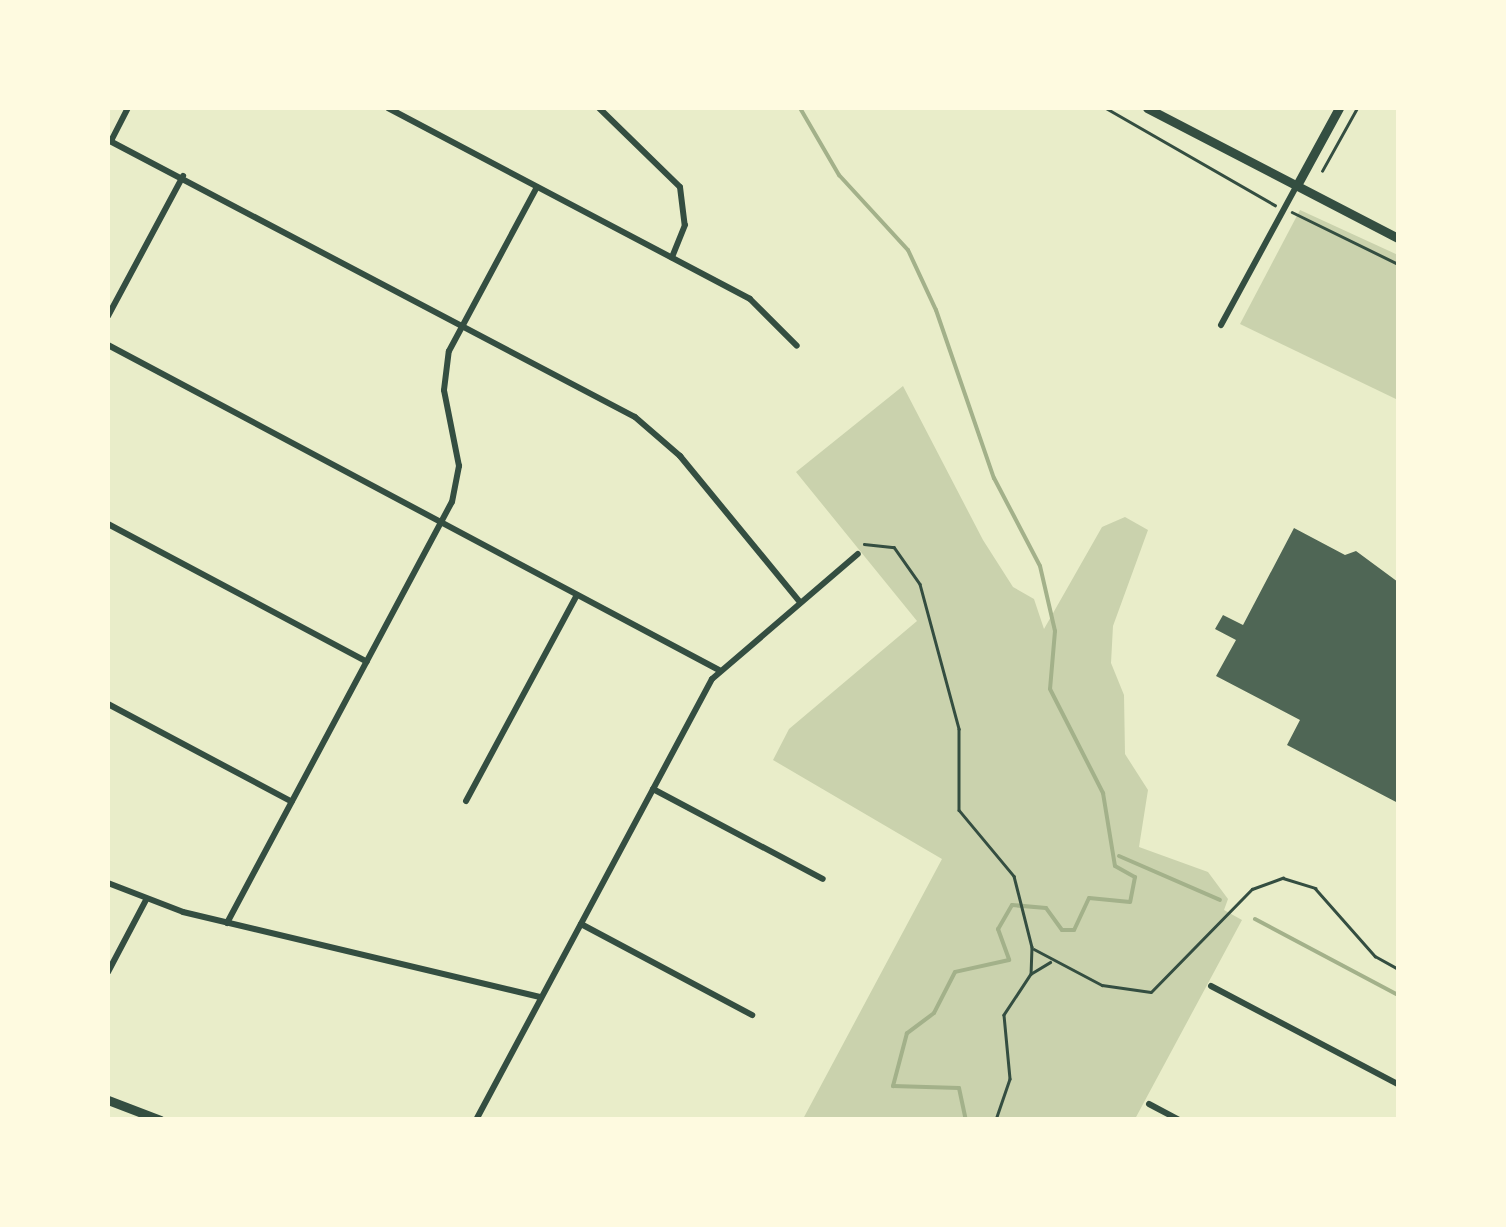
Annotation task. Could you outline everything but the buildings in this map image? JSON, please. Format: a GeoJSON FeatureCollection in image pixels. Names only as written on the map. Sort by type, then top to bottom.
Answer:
{"type":"FeatureCollection","features":[{"type":"Feature","properties":{"kind":"main road"},"geometry":{"type":"LineString","coordinates":[[1147,108],[1398,238]]}},
{"type":"Feature","properties":{"kind":"main road"},"geometry":{"type":"LineString","coordinates":[[1297,186],[1339,108]]}},
{"type":"Feature","properties":{"kind":"main road"},"geometry":{"type":"LineString","coordinates":[[108,1100],[160,1120]]}},
{"type":"Feature","properties":{"kind":"street"},"geometry":{"type":"LineString","coordinates":[[128,108],[109,141],[183,175],[650,428],[800,602]]}},
{"type":"Feature","properties":{"kind":"street"},"geometry":{"type":"LineString","coordinates":[[388,108],[750,299],[796,346]]}},
{"type":"Feature","properties":{"kind":"street"},"geometry":{"type":"LineString","coordinates":[[599,108],[680,186],[686,226],[672,258]]}},
{"type":"Feature","properties":{"kind":"street"},"geometry":{"type":"LineString","coordinates":[[108,316],[183,175]]}},
{"type":"Feature","properties":{"kind":"street"},"geometry":{"type":"LineString","coordinates":[[227,923],[441,522],[459,475],[444,390],[462,324],[537,186]]}},
{"type":"Feature","properties":{"kind":"street"},"geometry":{"type":"LineString","coordinates":[[1220,325],[1297,186]]}},
{"type":"Feature","properties":{"kind":"street"},"geometry":{"type":"LineString","coordinates":[[108,344],[718,670]]}},
{"type":"Feature","properties":{"kind":"street"},"geometry":{"type":"LineString","coordinates":[[108,524],[366,662]]}},
{"type":"Feature","properties":{"kind":"street"},"geometry":{"type":"LineString","coordinates":[[476,1120],[718,670],[858,554]]}},
{"type":"Feature","properties":{"kind":"street"},"geometry":{"type":"LineString","coordinates":[[466,801],[577,595]]}},
{"type":"Feature","properties":{"kind":"street"},"geometry":{"type":"LineString","coordinates":[[108,704],[292,802]]}},
{"type":"Feature","properties":{"kind":"street"},"geometry":{"type":"LineString","coordinates":[[653,789],[823,879]]}},
{"type":"Feature","properties":{"kind":"street"},"geometry":{"type":"LineString","coordinates":[[108,884],[146,900],[227,923],[542,997]]}},
{"type":"Feature","properties":{"kind":"street"},"geometry":{"type":"LineString","coordinates":[[108,972],[146,900]]}},
{"type":"Feature","properties":{"kind":"street"},"geometry":{"type":"LineString","coordinates":[[580,924],[752,1015]]}},
{"type":"Feature","properties":{"kind":"street"},"geometry":{"type":"LineString","coordinates":[[1211,986],[1398,1084]]}},
{"type":"Feature","properties":{"kind":"street"},"geometry":{"type":"LineString","coordinates":[[1150,1104],[1180,1120]]}},
{"type":"Feature","properties":{"kind":"path"},"geometry":{"type":"LineString","coordinates":[[1106,108],[1270,203]]}},
{"type":"Feature","properties":{"kind":"path"},"geometry":{"type":"LineString","coordinates":[[1322,171],[1357,108]]}},
{"type":"Feature","properties":{"kind":"path"},"geometry":{"type":"LineString","coordinates":[[1296,213],[1398,264]]}},
{"type":"Feature","properties":{"kind":"path"},"geometry":{"type":"LineString","coordinates":[[858,554],[869,542],[886,543],[920,584],[959,729],[959,810],[1018,893],[1032,947],[1031,974]]}},
{"type":"Feature","properties":{"kind":"path"},"geometry":{"type":"LineString","coordinates":[[1032,947],[1050,962],[1109,986],[1163,988],[1252,890],[1283,878],[1315,888],[1375,956],[1398,969]]}},
{"type":"Feature","properties":{"kind":"path"},"geometry":{"type":"LineString","coordinates":[[996,1120],[1010,1079],[1004,1015],[1031,974],[1050,962]]}},
{"type":"Feature","properties":{"kind":"green space"},"geometry":{"type":"Polygon","coordinates":[[[1300,210],[1398,255],[1398,400],[1240,324],[1300,210]]]}},
{"type":"Feature","properties":{"kind":"green space"},"geometry":{"type":"Polygon","coordinates":[[[903,386],[983,540],[1013,587],[1034,599],[1044,629],[1102,527],[1125,517],[1148,530],[1113,626],[1111,663],[1124,695],[1125,754],[1148,790],[1139,847],[1208,872],[1228,899],[1224,910],[1242,920],[1135,1119],[803,1119],[942,859],[773,760],[789,729],[917,621],[796,472],[903,386]]]}},
{"type":"Feature","properties":{"kind":"waterway"},"geometry":{"type":"LineString","coordinates":[[800,108],[839,175],[908,250],[936,310],[994,478],[1040,566],[1055,631],[1050,689],[1103,793],[1115,866],[1135,877],[1130,902],[1089,898],[1074,930],[1062,930],[1046,908],[1012,905],[998,929],[1009,960],[955,972],[934,1013],[907,1033],[893,1086],[959,1088],[966,1120]]}},
{"type":"Feature","properties":{"kind":"waterway"},"geometry":{"type":"LineString","coordinates":[[1119,856],[1220,900]]}},
{"type":"Feature","properties":{"kind":"waterway"},"geometry":{"type":"LineString","coordinates":[[1255,919],[1398,995]]}}]}
